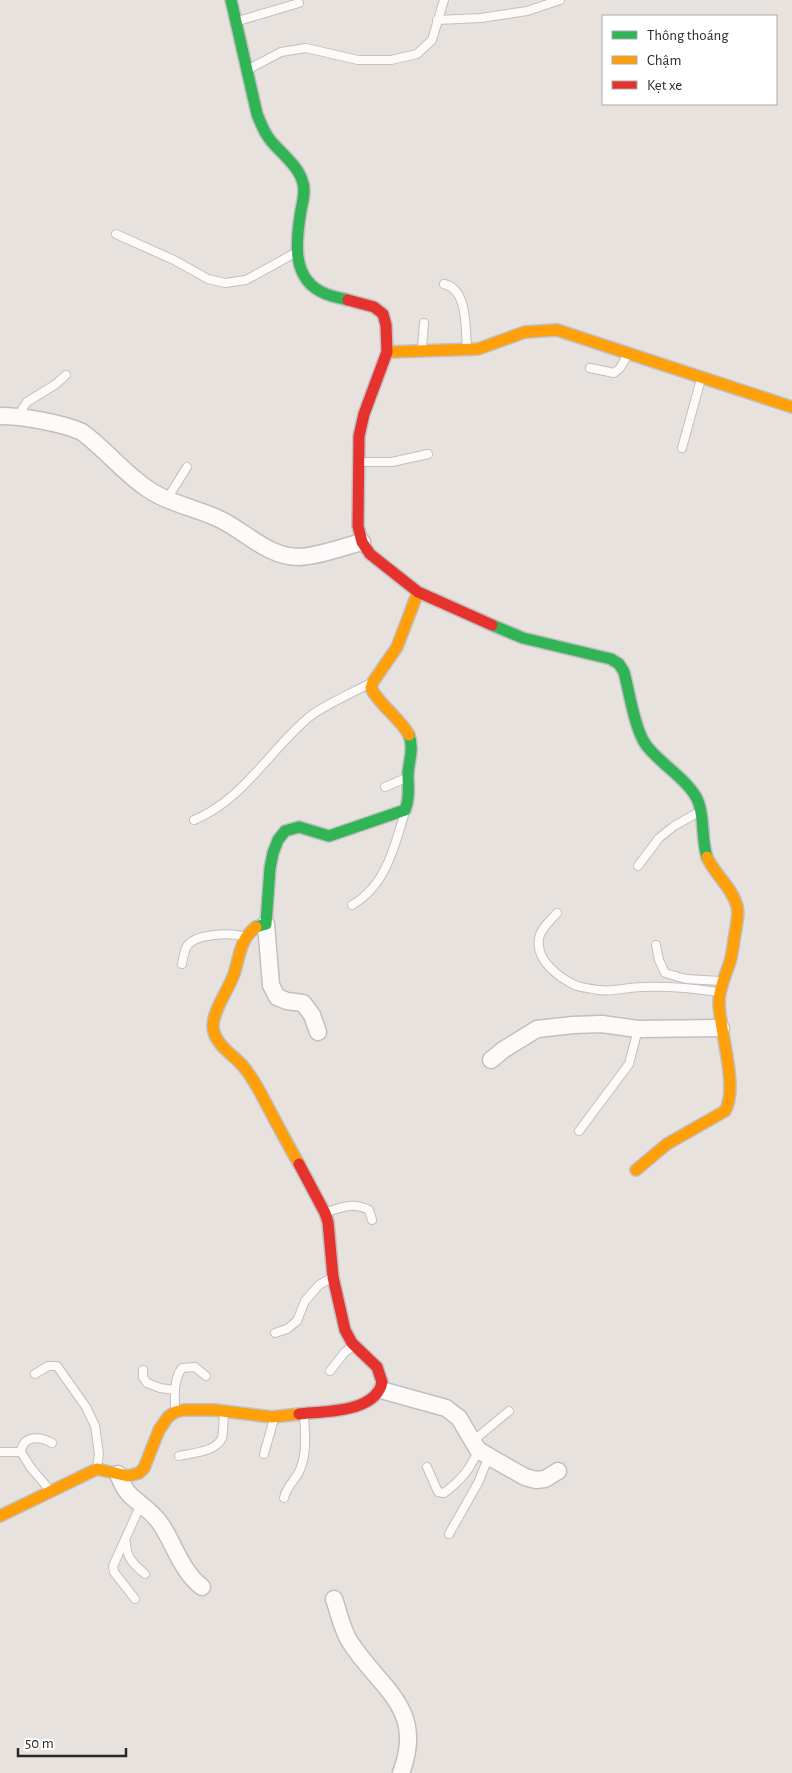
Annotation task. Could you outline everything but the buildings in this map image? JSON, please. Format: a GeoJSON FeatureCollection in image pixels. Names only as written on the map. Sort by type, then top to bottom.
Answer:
{"type":"FeatureCollection","features":[{"type":"Feature","properties":{"kind":"street"},"geometry":{"type":"LineString","coordinates":[[231,0],[257,114],[262,128],[270,140],[297,170],[303,182],[304,194],[296,240],[296,252],[303,274],[312,286],[325,294],[374,308],[383,314],[386,325],[387,352],[364,414],[359,436],[358,526],[362,542],[370,554],[418,592],[433,600],[522,638],[611,659],[619,664],[624,672],[640,734],[646,744],[692,790],[698,800],[704,847],[707,856],[737,906],[738,917],[734,941],[722,987],[721,1028],[728,1069],[730,1103],[725,1111],[667,1144],[636,1170]]}},
{"type":"Feature","properties":{"kind":"street"},"geometry":{"type":"LineString","coordinates":[[387,352],[486,347],[522,333],[557,330],[630,352],[792,407]]}},
{"type":"Feature","properties":{"kind":"street"},"geometry":{"type":"LineString","coordinates":[[0,416],[72,427],[82,432],[146,488],[167,499],[216,517],[266,548],[282,555],[299,557],[316,555],[362,542]]}},
{"type":"Feature","properties":{"kind":"street"},"geometry":{"type":"LineString","coordinates":[[318,1032],[312,1014],[303,1003],[277,997],[271,984],[266,924],[270,870],[279,838],[283,832],[290,828],[298,827],[329,836],[405,810],[408,804],[408,777],[413,747],[411,738],[371,688],[373,682],[397,648],[418,592]]}},
{"type":"Feature","properties":{"kind":"street"},"geometry":{"type":"LineString","coordinates":[[0,1516],[96,1469],[128,1477],[140,1473],[144,1468],[159,1430],[168,1417],[175,1412],[184,1410],[224,1412],[265,1418],[275,1417],[355,1407],[366,1404],[375,1398],[381,1390],[381,1379],[378,1369],[371,1360],[354,1346],[345,1330],[333,1278],[328,1222],[325,1213],[256,1084],[243,1066],[221,1045],[216,1037],[215,1017],[234,975],[242,942],[258,925],[266,924]]}},
{"type":"Feature","properties":{"kind":"street"},"geometry":{"type":"LineString","coordinates":[[491,1060],[503,1050],[537,1029],[573,1024],[602,1024],[638,1029],[721,1028]]}},
{"type":"Feature","properties":{"kind":"street"},"geometry":{"type":"LineString","coordinates":[[381,1390],[446,1408],[453,1412],[480,1449],[525,1477],[536,1480],[545,1479],[558,1471]]}},
{"type":"Feature","properties":{"kind":"street"},"geometry":{"type":"LineString","coordinates":[[118,1474],[128,1493],[160,1522],[185,1570],[202,1587]]}},
{"type":"Feature","properties":{"kind":"street"},"geometry":{"type":"LineString","coordinates":[[334,1599],[350,1642],[393,1696],[404,1715],[408,1737],[407,1758],[401,1773]]}},
{"type":"Feature","properties":{"kind":"lane"},"geometry":{"type":"LineString","coordinates":[[247,70],[281,52],[306,48],[358,60],[392,60],[417,54],[432,40],[444,0]]}},
{"type":"Feature","properties":{"kind":"lane"},"geometry":{"type":"LineString","coordinates":[[437,20],[481,18],[527,11],[560,0]]}},
{"type":"Feature","properties":{"kind":"lane"},"geometry":{"type":"LineString","coordinates":[[236,22],[300,4]]}},
{"type":"Feature","properties":{"kind":"lane"},"geometry":{"type":"LineString","coordinates":[[116,234],[174,260],[208,279],[225,283],[246,280],[296,252]]}},
{"type":"Feature","properties":{"kind":"lane"},"geometry":{"type":"LineString","coordinates":[[444,284],[449,285],[458,294],[462,302],[467,348]]}},
{"type":"Feature","properties":{"kind":"lane"},"geometry":{"type":"LineString","coordinates":[[422,350],[424,323]]}},
{"type":"Feature","properties":{"kind":"lane"},"geometry":{"type":"LineString","coordinates":[[590,368],[614,373],[620,368],[630,352]]}},
{"type":"Feature","properties":{"kind":"lane"},"geometry":{"type":"LineString","coordinates":[[17,418],[27,402],[56,384],[66,375]]}},
{"type":"Feature","properties":{"kind":"lane"},"geometry":{"type":"LineString","coordinates":[[682,448],[701,377]]}},
{"type":"Feature","properties":{"kind":"lane"},"geometry":{"type":"LineString","coordinates":[[359,462],[392,462],[428,454]]}},
{"type":"Feature","properties":{"kind":"lane"},"geometry":{"type":"LineString","coordinates":[[167,499],[188,466]]}},
{"type":"Feature","properties":{"kind":"lane"},"geometry":{"type":"LineString","coordinates":[[194,820],[208,814],[224,803],[255,774],[309,717],[373,682]]}},
{"type":"Feature","properties":{"kind":"lane"},"geometry":{"type":"LineString","coordinates":[[385,787],[408,777]]}},
{"type":"Feature","properties":{"kind":"lane"},"geometry":{"type":"LineString","coordinates":[[352,906],[362,900],[376,884],[391,858],[405,810]]}},
{"type":"Feature","properties":{"kind":"lane"},"geometry":{"type":"LineString","coordinates":[[638,866],[659,838],[674,826],[701,812]]}},
{"type":"Feature","properties":{"kind":"lane"},"geometry":{"type":"LineString","coordinates":[[557,913],[543,928],[539,938],[539,948],[544,961],[554,972],[577,986],[602,991],[639,987],[722,987]]}},
{"type":"Feature","properties":{"kind":"lane"},"geometry":{"type":"LineString","coordinates":[[182,964],[186,948],[192,941],[222,934],[245,937]]}},
{"type":"Feature","properties":{"kind":"lane"},"geometry":{"type":"LineString","coordinates":[[656,945],[659,960],[666,973],[722,987]]}},
{"type":"Feature","properties":{"kind":"lane"},"geometry":{"type":"LineString","coordinates":[[579,1131],[629,1064],[638,1029]]}},
{"type":"Feature","properties":{"kind":"lane"},"geometry":{"type":"LineString","coordinates":[[325,1213],[353,1204],[369,1210],[372,1220]]}},
{"type":"Feature","properties":{"kind":"lane"},"geometry":{"type":"LineString","coordinates":[[275,1333],[297,1321],[305,1301],[319,1285],[333,1278]]}},
{"type":"Feature","properties":{"kind":"lane"},"geometry":{"type":"LineString","coordinates":[[330,1371],[345,1352],[354,1346]]}},
{"type":"Feature","properties":{"kind":"lane"},"geometry":{"type":"LineString","coordinates":[[35,1374],[48,1366],[57,1366],[86,1407],[95,1426],[99,1454],[96,1469]]}},
{"type":"Feature","properties":{"kind":"lane"},"geometry":{"type":"LineString","coordinates":[[175,1412],[175,1390],[182,1368],[194,1367],[206,1376]]}},
{"type":"Feature","properties":{"kind":"lane"},"geometry":{"type":"LineString","coordinates":[[143,1370],[143,1377],[146,1383],[160,1388],[175,1390]]}},
{"type":"Feature","properties":{"kind":"lane"},"geometry":{"type":"LineString","coordinates":[[427,1467],[438,1492],[444,1493],[467,1473],[480,1449],[509,1411]]}},
{"type":"Feature","properties":{"kind":"lane"},"geometry":{"type":"LineString","coordinates":[[179,1456],[201,1452],[215,1446],[221,1438],[224,1412]]}},
{"type":"Feature","properties":{"kind":"lane"},"geometry":{"type":"LineString","coordinates":[[284,1498],[285,1493],[301,1468],[305,1448],[304,1413]]}},
{"type":"Feature","properties":{"kind":"lane"},"geometry":{"type":"LineString","coordinates":[[264,1454],[275,1417]]}},
{"type":"Feature","properties":{"kind":"lane"},"geometry":{"type":"LineString","coordinates":[[51,1490],[31,1468],[21,1452],[21,1447],[28,1440],[35,1437],[52,1443]]}},
{"type":"Feature","properties":{"kind":"lane"},"geometry":{"type":"LineString","coordinates":[[449,1534],[478,1483],[480,1449]]}},
{"type":"Feature","properties":{"kind":"lane"},"geometry":{"type":"LineString","coordinates":[[0,1452],[21,1452]]}},
{"type":"Feature","properties":{"kind":"lane"},"geometry":{"type":"LineString","coordinates":[[135,1599],[114,1572],[113,1566],[142,1504]]}},
{"type":"Feature","properties":{"kind":"lane"},"geometry":{"type":"LineString","coordinates":[[126,1539],[126,1552],[135,1566],[145,1574]]}},
{"type":"Feature","properties":{"kind":"traffic: fast"},"geometry":{"type":"LineString","coordinates":[[231,0],[257,114],[266,135],[296,169],[304,187],[297,246],[301,269],[306,279],[314,288],[329,295],[348,300]]}},
{"type":"Feature","properties":{"kind":"traffic: fast"},"geometry":{"type":"LineString","coordinates":[[492,625],[523,638],[611,659],[619,664],[624,672],[639,730],[646,745],[688,786],[698,801],[702,814],[707,857]]}},
{"type":"Feature","properties":{"kind":"traffic: fast"},"geometry":{"type":"LineString","coordinates":[[256,927],[266,924],[270,868],[273,853],[278,840],[285,831],[299,827],[329,836],[405,810],[408,797],[411,750],[409,735]]}},
{"type":"Feature","properties":{"kind":"traffic: slow"},"geometry":{"type":"LineString","coordinates":[[387,352],[478,349],[525,332],[557,330],[792,407]]}},
{"type":"Feature","properties":{"kind":"traffic: slow"},"geometry":{"type":"LineString","coordinates":[[409,735],[371,688],[373,682],[397,647],[418,592]]}},
{"type":"Feature","properties":{"kind":"traffic: slow"},"geometry":{"type":"LineString","coordinates":[[636,1170],[667,1144],[725,1111],[729,1101],[729,1074],[719,996],[731,958],[738,911],[735,899],[707,857]]}},
{"type":"Feature","properties":{"kind":"traffic: slow"},"geometry":{"type":"LineString","coordinates":[[256,927],[247,937],[241,948],[232,980],[218,1006],[213,1026],[214,1032],[224,1048],[242,1065],[253,1080],[299,1164]]}},
{"type":"Feature","properties":{"kind":"traffic: slow"},"geometry":{"type":"LineString","coordinates":[[0,1516],[97,1469],[128,1476],[139,1473],[144,1468],[159,1430],[168,1417],[175,1412],[184,1410],[214,1410],[272,1417],[299,1414]]}},
{"type":"Feature","properties":{"kind":"traffic: jam"},"geometry":{"type":"LineString","coordinates":[[348,300],[374,307],[383,314],[386,325],[387,352],[364,414],[359,436],[358,526],[362,542],[370,554],[418,592],[492,625]]}},
{"type":"Feature","properties":{"kind":"traffic: jam"},"geometry":{"type":"LineString","coordinates":[[299,1164],[328,1222],[333,1277],[345,1330],[352,1343],[377,1367],[382,1382],[378,1392],[370,1400],[360,1405],[335,1411],[299,1414]]}}]}
